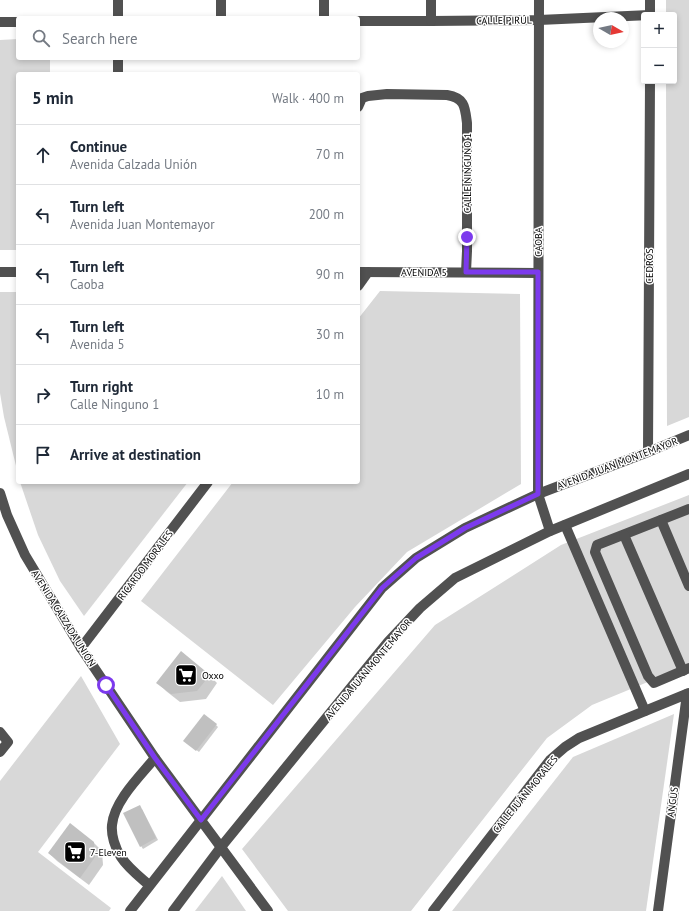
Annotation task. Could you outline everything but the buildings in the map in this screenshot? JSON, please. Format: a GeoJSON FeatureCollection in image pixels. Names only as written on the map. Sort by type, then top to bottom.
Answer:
{"type":"FeatureCollection","features":[{"type":"Feature","properties":{"kind":"street"},"geometry":{"type":"LineString","coordinates":[[118,0],[118,16]]}},
{"type":"Feature","properties":{"kind":"street"},"geometry":{"type":"LineString","coordinates":[[221,0],[221,16]]}},
{"type":"Feature","properties":{"kind":"street"},"geometry":{"type":"LineString","coordinates":[[324,0],[324,16]]}},
{"type":"Feature","properties":{"kind":"street"},"geometry":{"type":"LineString","coordinates":[[431,21],[432,0]]}},
{"type":"Feature","properties":{"kind":"street","name":"CAOBA"},"geometry":{"type":"LineString","coordinates":[[539,0],[538,494],[550,531]]}},
{"type":"Feature","properties":{"kind":"street"},"geometry":{"type":"LineString","coordinates":[[650,0],[650,12]]}},
{"type":"Feature","properties":{"kind":"street","name":"CALLE PIRÚL"},"geometry":{"type":"LineString","coordinates":[[360,20],[538,20],[641,15]]}},
{"type":"Feature","properties":{"kind":"street"},"geometry":{"type":"LineString","coordinates":[[0,22],[16,22]]}},
{"type":"Feature","properties":{"kind":"street"},"geometry":{"type":"LineString","coordinates":[[118,60],[118,72]]}},
{"type":"Feature","properties":{"kind":"street","name":"CEDROS"},"geometry":{"type":"LineString","coordinates":[[648,452],[650,84]]}},
{"type":"Feature","properties":{"kind":"street","name":"CALLE NINGUNO 1"},"geometry":{"type":"LineString","coordinates":[[360,102],[362,98],[368,96],[387,94],[447,95],[460,99],[465,108],[467,123],[466,272]]}},
{"type":"Feature","properties":{"kind":"street"},"geometry":{"type":"LineString","coordinates":[[0,272],[16,272]]}},
{"type":"Feature","properties":{"kind":"street","name":"AVENIDA 5"},"geometry":{"type":"LineString","coordinates":[[363,272],[538,272]]}},
{"type":"Feature","properties":{"kind":"street","name":"AVENIDA JUAN MONTEMAYOR"},"geometry":{"type":"LineString","coordinates":[[130,911],[382,588],[416,558],[465,528],[538,494],[689,435]]}},
{"type":"Feature","properties":{"kind":"street","name":"AVENIDA JUAN MONTEMAYOR"},"geometry":{"type":"LineString","coordinates":[[173,911],[221,847],[388,642],[420,608],[455,578],[550,531],[689,474]]}},
{"type":"Feature","properties":{"kind":"street","name":"RICARDO MORALES"},"geometry":{"type":"LineString","coordinates":[[81,648],[206,484]]}},
{"type":"Feature","properties":{"kind":"street","name":"AVENIDA CALZADA UNIÓN"},"geometry":{"type":"LineString","coordinates":[[0,493],[7,515],[25,554],[81,648],[155,758],[268,911]]}},
{"type":"Feature","properties":{"kind":"street"},"geometry":{"type":"LineString","coordinates":[[624,535],[686,669],[654,683],[648,676],[595,552],[597,546],[624,535],[661,520],[689,509]]}},
{"type":"Feature","properties":{"kind":"street"},"geometry":{"type":"LineString","coordinates":[[661,520],[689,586]]}},
{"type":"Feature","properties":{"kind":"street"},"geometry":{"type":"LineString","coordinates":[[566,525],[645,711]]}},
{"type":"Feature","properties":{"kind":"street","name":"CALLE JUÁN MORALES"},"geometry":{"type":"LineString","coordinates":[[433,911],[550,760],[565,747],[579,738],[688,693]]}},
{"type":"Feature","properties":{"kind":"street","name":"ANGUS"},"geometry":{"type":"LineString","coordinates":[[658,911],[688,693]]}},
{"type":"Feature","properties":{"kind":"street"},"geometry":{"type":"LineString","coordinates":[[0,732],[8,742],[0,752]]}},
{"type":"Feature","properties":{"kind":"street"},"geometry":{"type":"LineString","coordinates":[[150,885],[131,869],[121,857],[113,841],[112,825],[115,810],[122,798],[155,758]]}},
{"type":"Feature","properties":{"kind":"shaded area"},"geometry":{"type":"Polygon","coordinates":[[[666,0],[689,0],[689,417],[667,426],[666,84],[677,84],[677,12],[666,12],[666,0]]]}},
{"type":"Feature","properties":{"kind":"shaded area"},"geometry":{"type":"Polygon","coordinates":[[[16,39],[16,60],[50,60],[50,72],[16,72],[16,250],[0,250],[0,40],[16,39]]]}},
{"type":"Feature","properties":{"kind":"shaded area"},"geometry":{"type":"Polygon","coordinates":[[[380,291],[520,294],[521,484],[407,552],[355,607],[273,705],[141,601],[231,484],[360,484],[360,316],[380,291]]]}},
{"type":"Feature","properties":{"kind":"shaded area"},"geometry":{"type":"Polygon","coordinates":[[[0,292],[16,292],[16,466],[4,417],[0,393],[0,292]]]}},
{"type":"Feature","properties":{"kind":"shaded area"},"geometry":{"type":"Polygon","coordinates":[[[21,484],[186,484],[84,616],[60,581],[38,535],[21,484]]]}},
{"type":"Feature","properties":{"kind":"shaded area"},"geometry":{"type":"Polygon","coordinates":[[[689,495],[689,665],[592,705],[547,738],[411,911],[288,911],[242,849],[435,625],[561,545],[689,495]]]}},
{"type":"Feature","properties":{"kind":"shaded area"},"geometry":{"type":"Polygon","coordinates":[[[81,676],[120,744],[38,852],[111,908],[109,911],[0,911],[0,781],[81,676]]]}},
{"type":"Feature","properties":{"kind":"shaded area"},"geometry":{"type":"Polygon","coordinates":[[[674,714],[646,911],[452,911],[573,757],[674,714]]]}},
{"type":"Feature","properties":{"kind":"shaded area"},"geometry":{"type":"Polygon","coordinates":[[[222,876],[246,911],[195,911],[222,876]]]}},
{"type":"Feature","properties":{"kind":"place","name":"Oxxo"},"geometry":{"type":"Point","coordinates":[186,675]}},
{"type":"Feature","properties":{"kind":"place","name":"7-Eleven"},"geometry":{"type":"Point","coordinates":[75,852]}},
{"type":"Feature","properties":{"kind":"route"},"geometry":{"type":"LineString","coordinates":[[106,685],[155,758],[201,820],[382,588],[416,558],[465,528],[538,494],[538,272],[466,272],[467,237]]}}]}
